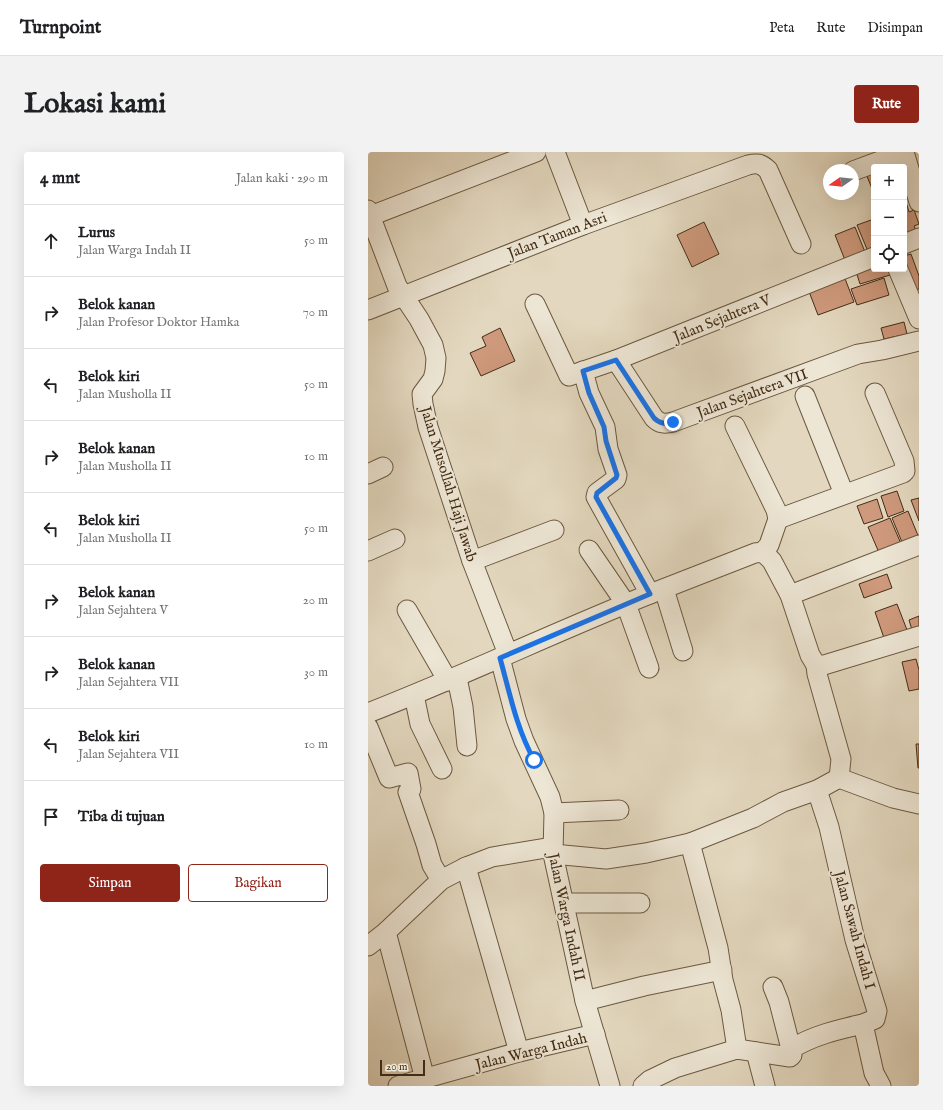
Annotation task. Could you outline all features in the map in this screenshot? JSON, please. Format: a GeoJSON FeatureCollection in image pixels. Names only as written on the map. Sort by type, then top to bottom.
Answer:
{"type":"FeatureCollection","features":[{"type":"Feature","properties":{"kind":"street"},"geometry":{"type":"LineString","coordinates":[[369,214],[536,152]]}},
{"type":"Feature","properties":{"kind":"street"},"geometry":{"type":"LineString","coordinates":[[555,152],[583,225]]}},
{"type":"Feature","properties":{"kind":"street"},"geometry":{"type":"LineString","coordinates":[[859,169],[904,152],[919,202]]}},
{"type":"Feature","properties":{"kind":"street"},"geometry":{"type":"LineString","coordinates":[[746,158],[763,165],[768,170],[801,244]]}},
{"type":"Feature","properties":{"kind":"street","name":"Jalan Taman Asri"},"geometry":{"type":"LineString","coordinates":[[368,310],[583,225],[746,158]]}},
{"type":"Feature","properties":{"kind":"street","name":"Jalan Musollah Haji Jawab"},"geometry":{"type":"LineString","coordinates":[[369,214],[397,286],[419,319],[433,345],[436,358],[435,371],[433,379],[422,394],[423,404],[431,434],[504,656]]}},
{"type":"Feature","properties":{"kind":"street"},"geometry":{"type":"LineString","coordinates":[[907,243],[919,238]]}},
{"type":"Feature","properties":{"kind":"street","name":"Jalan Sejahtera V"},"geometry":{"type":"LineString","coordinates":[[576,374],[616,360],[871,258]]}},
{"type":"Feature","properties":{"kind":"street"},"geometry":{"type":"LineString","coordinates":[[899,272],[919,319]]}},
{"type":"Feature","properties":{"kind":"street"},"geometry":{"type":"LineString","coordinates":[[535,304],[576,374],[589,393],[604,427],[606,441],[617,475],[616,478],[597,493],[596,497],[657,591],[683,651]]}},
{"type":"Feature","properties":{"kind":"street","name":"Jalan Sejahtera VII"},"geometry":{"type":"LineString","coordinates":[[616,360],[654,418],[658,422],[664,424],[858,354],[919,341]]}},
{"type":"Feature","properties":{"kind":"street"},"geometry":{"type":"LineString","coordinates":[[778,519],[905,471],[904,461],[875,393]]}},
{"type":"Feature","properties":{"kind":"street"},"geometry":{"type":"LineString","coordinates":[[805,396],[844,494]]}},
{"type":"Feature","properties":{"kind":"street"},"geometry":{"type":"LineString","coordinates":[[368,713],[452,680],[504,656],[657,591],[755,553],[763,552],[769,545],[778,519],[776,510],[735,426]]}},
{"type":"Feature","properties":{"kind":"street"},"geometry":{"type":"LineString","coordinates":[[472,561],[554,530]]}},
{"type":"Feature","properties":{"kind":"street"},"geometry":{"type":"LineString","coordinates":[[368,551],[395,539]]}},
{"type":"Feature","properties":{"kind":"street"},"geometry":{"type":"LineString","coordinates":[[790,595],[919,546]]}},
{"type":"Feature","properties":{"kind":"street"},"geometry":{"type":"LineString","coordinates":[[589,550],[626,604],[649,668]]}},
{"type":"Feature","properties":{"kind":"street"},"geometry":{"type":"LineString","coordinates":[[763,552],[772,561],[790,595],[810,655],[816,665],[817,674],[841,759],[839,778]]}},
{"type":"Feature","properties":{"kind":"street"},"geometry":{"type":"LineString","coordinates":[[407,610],[452,680],[463,707],[467,746]]}},
{"type":"Feature","properties":{"kind":"street"},"geometry":{"type":"LineString","coordinates":[[816,665],[824,665],[919,636]]}},
{"type":"Feature","properties":{"kind":"street","name":"Jalan Warga Indah II"},"geometry":{"type":"LineString","coordinates":[[504,656],[516,719],[524,741],[550,797],[554,813],[553,850],[586,1001],[594,1034],[610,1086]]}},
{"type":"Feature","properties":{"kind":"street"},"geometry":{"type":"LineString","coordinates":[[414,695],[420,724],[442,769]]}},
{"type":"Feature","properties":{"kind":"street"},"geometry":{"type":"LineString","coordinates":[[368,727],[389,778],[408,772],[411,789],[408,792],[432,865],[440,880]]}},
{"type":"Feature","properties":{"kind":"street"},"geometry":{"type":"LineString","coordinates":[[368,946],[386,932],[440,880],[466,867],[492,857],[553,850],[606,859],[646,853],[690,843],[753,818],[783,802],[817,790],[839,778],[893,798],[919,804]]}},
{"type":"Feature","properties":{"kind":"street","name":"Jalan Sawah Indah I"},"geometry":{"type":"LineString","coordinates":[[817,790],[829,827],[855,940],[877,1012],[875,1019],[863,1024]]}},
{"type":"Feature","properties":{"kind":"street"},"geometry":{"type":"LineString","coordinates":[[554,813],[618,810]]}},
{"type":"Feature","properties":{"kind":"street"},"geometry":{"type":"LineString","coordinates":[[690,843],[718,948],[723,980],[731,1010],[737,1049],[760,1069],[792,1055],[779,1002],[773,987]]}},
{"type":"Feature","properties":{"kind":"street"},"geometry":{"type":"LineString","coordinates":[[466,867],[519,1052]]}},
{"type":"Feature","properties":{"kind":"street"},"geometry":{"type":"LineString","coordinates":[[565,903],[640,903]]}},
{"type":"Feature","properties":{"kind":"street"},"geometry":{"type":"LineString","coordinates":[[386,932],[425,1079]]}},
{"type":"Feature","properties":{"kind":"street"},"geometry":{"type":"LineString","coordinates":[[586,1001],[644,986],[722,970]]}},
{"type":"Feature","properties":{"kind":"street"},"geometry":{"type":"LineString","coordinates":[[791,1049],[819,1035],[863,1024],[874,1073],[880,1086]]}},
{"type":"Feature","properties":{"kind":"street","name":"Jalan Warga Indah"},"geometry":{"type":"LineString","coordinates":[[398,1086],[519,1052],[594,1034]]}},
{"type":"Feature","properties":{"kind":"street"},"geometry":{"type":"LineString","coordinates":[[643,1086],[650,1080],[675,1068],[737,1049]]}},
{"type":"Feature","properties":{"kind":"building"},"geometry":{"type":"Polygon","coordinates":[[[895,157],[898,164],[877,164],[895,157]]]}},
{"type":"Feature","properties":{"kind":"building"},"geometry":{"type":"Polygon","coordinates":[[[871,166],[871,186],[864,169],[871,166]]]}},
{"type":"Feature","properties":{"kind":"building"},"geometry":{"type":"Polygon","coordinates":[[[907,205],[909,212],[914,210],[919,224],[914,226],[918,235],[907,239],[907,205]]]}},
{"type":"Feature","properties":{"kind":"building"},"geometry":{"type":"Polygon","coordinates":[[[871,220],[871,253],[869,254],[857,225],[871,220]]]}},
{"type":"Feature","properties":{"kind":"building"},"geometry":{"type":"Polygon","coordinates":[[[704,222],[719,254],[692,267],[677,235],[704,222]]]}},
{"type":"Feature","properties":{"kind":"building"},"geometry":{"type":"Polygon","coordinates":[[[855,227],[865,252],[845,260],[835,235],[855,227]]]}},
{"type":"Feature","properties":{"kind":"building"},"geometry":{"type":"Polygon","coordinates":[[[911,254],[919,276],[919,289],[909,293],[905,272],[907,272],[907,255],[911,254]]]}},
{"type":"Feature","properties":{"kind":"building"},"geometry":{"type":"Polygon","coordinates":[[[871,263],[871,272],[890,272],[890,275],[860,284],[855,268],[871,263]]]}},
{"type":"Feature","properties":{"kind":"building"},"geometry":{"type":"Polygon","coordinates":[[[844,276],[854,302],[818,315],[808,289],[844,276]]]}},
{"type":"Feature","properties":{"kind":"building"},"geometry":{"type":"Polygon","coordinates":[[[884,278],[889,295],[857,305],[851,289],[884,278]]]}},
{"type":"Feature","properties":{"kind":"building"},"geometry":{"type":"Polygon","coordinates":[[[904,322],[907,334],[884,339],[881,328],[904,322]]]}},
{"type":"Feature","properties":{"kind":"building"},"geometry":{"type":"Polygon","coordinates":[[[500,328],[515,361],[481,376],[470,353],[486,346],[482,337],[500,328]]]}},
{"type":"Feature","properties":{"kind":"building"},"geometry":{"type":"Polygon","coordinates":[[[897,491],[904,511],[888,517],[881,496],[897,491]]]}},
{"type":"Feature","properties":{"kind":"building"},"geometry":{"type":"Polygon","coordinates":[[[919,498],[919,521],[911,500],[919,498]]]}},
{"type":"Feature","properties":{"kind":"building"},"geometry":{"type":"Polygon","coordinates":[[[877,499],[883,518],[864,524],[857,506],[877,499]]]}},
{"type":"Feature","properties":{"kind":"building"},"geometry":{"type":"Polygon","coordinates":[[[908,511],[919,538],[904,547],[892,518],[908,511]]]}},
{"type":"Feature","properties":{"kind":"building"},"geometry":{"type":"Polygon","coordinates":[[[890,518],[902,546],[880,555],[868,527],[890,518]]]}},
{"type":"Feature","properties":{"kind":"building"},"geometry":{"type":"Polygon","coordinates":[[[887,574],[892,588],[864,598],[859,584],[887,574]]]}},
{"type":"Feature","properties":{"kind":"building"},"geometry":{"type":"Polygon","coordinates":[[[897,604],[907,630],[884,638],[875,612],[897,604]]]}},
{"type":"Feature","properties":{"kind":"building"},"geometry":{"type":"Polygon","coordinates":[[[919,616],[919,628],[912,630],[909,620],[919,616]]]}},
{"type":"Feature","properties":{"kind":"building"},"geometry":{"type":"Polygon","coordinates":[[[916,659],[919,670],[919,689],[909,691],[902,662],[916,659]]]}},
{"type":"Feature","properties":{"kind":"building"},"geometry":{"type":"Polygon","coordinates":[[[916,744],[919,744],[919,768],[918,768],[916,744]]]}},
{"type":"Feature","properties":{"kind":"route"},"geometry":{"type":"LineString","coordinates":[[534,760],[524,741],[516,719],[500,658],[650,594],[596,497],[597,493],[616,478],[617,475],[608,449],[606,433],[589,393],[583,371],[616,360],[654,418],[658,422],[664,424],[673,422]]}}]}
